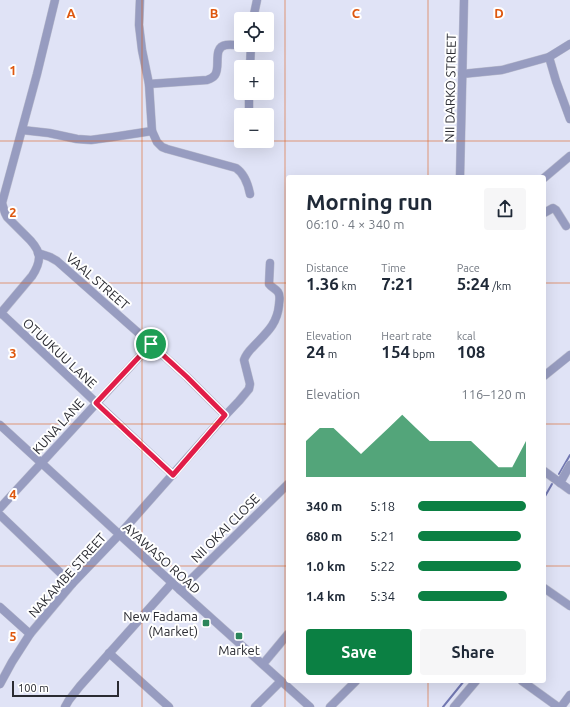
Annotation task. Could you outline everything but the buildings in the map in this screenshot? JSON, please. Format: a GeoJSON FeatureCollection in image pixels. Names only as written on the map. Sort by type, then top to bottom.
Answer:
{"type":"FeatureCollection","features":[{"type":"Feature","properties":{"kind":"street"},"geometry":{"type":"LineString","coordinates":[[0,314],[28,281],[36,269],[39,259],[34,244],[2,213],[2,203],[55,0]]}},
{"type":"Feature","properties":{"kind":"street"},"geometry":{"type":"LineString","coordinates":[[140,0],[138,24],[149,84],[152,131],[157,142],[162,147],[167,149],[236,168],[241,171],[250,194]]}},
{"type":"Feature","properties":{"kind":"street"},"geometry":{"type":"LineString","coordinates":[[254,12],[257,0]]}},
{"type":"Feature","properties":{"kind":"street","name":"NII DARKO STREET"},"geometry":{"type":"LineString","coordinates":[[460,175],[464,0]]}},
{"type":"Feature","properties":{"kind":"street"},"geometry":{"type":"LineString","coordinates":[[462,74],[502,70],[549,57],[570,44]]}},
{"type":"Feature","properties":{"kind":"street"},"geometry":{"type":"LineString","coordinates":[[149,84],[207,80],[216,73],[218,54],[221,47],[226,45],[234,45]]}},
{"type":"Feature","properties":{"kind":"street"},"geometry":{"type":"LineString","coordinates":[[549,57],[556,82],[568,108],[570,118]]}},
{"type":"Feature","properties":{"kind":"street"},"geometry":{"type":"LineString","coordinates":[[22,130],[91,140],[113,138],[152,131]]}},
{"type":"Feature","properties":{"kind":"street"},"geometry":{"type":"LineString","coordinates":[[546,176],[570,156]]}},
{"type":"Feature","properties":{"kind":"street"},"geometry":{"type":"LineString","coordinates":[[546,212],[553,208],[556,210],[566,226]]}},
{"type":"Feature","properties":{"kind":"street","name":"VAAL STREET"},"geometry":{"type":"LineString","coordinates":[[38,253],[57,261],[151,344],[225,415]]}},
{"type":"Feature","properties":{"kind":"street","name":"NAKAMBE STREET"},"geometry":{"type":"LineString","coordinates":[[0,684],[30,634],[72,584],[119,535],[249,389],[250,386],[244,358],[271,329],[277,318],[280,296],[278,292],[269,284],[270,263]]}},
{"type":"Feature","properties":{"kind":"street","name":"OTUUKUU LANE"},"geometry":{"type":"LineString","coordinates":[[0,314],[173,475]]}},
{"type":"Feature","properties":{"kind":"street","name":"KUNA LANE"},"geometry":{"type":"LineString","coordinates":[[0,508],[151,344]]}},
{"type":"Feature","properties":{"kind":"street"},"geometry":{"type":"LineString","coordinates":[[546,374],[570,355]]}},
{"type":"Feature","properties":{"kind":"street","name":"AYAWASO ROAD"},"geometry":{"type":"LineString","coordinates":[[0,425],[119,535],[310,707]]}},
{"type":"Feature","properties":{"kind":"street"},"geometry":{"type":"LineString","coordinates":[[559,482],[570,465]]}},
{"type":"Feature","properties":{"kind":"street"},"geometry":{"type":"LineString","coordinates":[[547,473],[570,490]]}},
{"type":"Feature","properties":{"kind":"street","name":"NII OKAI CLOSE"},"geometry":{"type":"LineString","coordinates":[[180,590],[286,486]]}},
{"type":"Feature","properties":{"kind":"street"},"geometry":{"type":"LineString","coordinates":[[0,515],[72,584]]}},
{"type":"Feature","properties":{"kind":"street"},"geometry":{"type":"LineString","coordinates":[[64,707],[80,686],[172,583]]}},
{"type":"Feature","properties":{"kind":"street"},"geometry":{"type":"LineString","coordinates":[[546,589],[570,606]]}},
{"type":"Feature","properties":{"kind":"street"},"geometry":{"type":"LineString","coordinates":[[0,607],[30,634]]}},
{"type":"Feature","properties":{"kind":"street"},"geometry":{"type":"LineString","coordinates":[[263,664],[286,636]]}},
{"type":"Feature","properties":{"kind":"street"},"geometry":{"type":"LineString","coordinates":[[109,653],[169,707]]}},
{"type":"Feature","properties":{"kind":"street"},"geometry":{"type":"LineString","coordinates":[[255,707],[281,681]]}},
{"type":"Feature","properties":{"kind":"street"},"geometry":{"type":"LineString","coordinates":[[330,707],[354,683]]}},
{"type":"Feature","properties":{"kind":"street"},"geometry":{"type":"LineString","coordinates":[[454,707],[474,683]]}},
{"type":"Feature","properties":{"kind":"street"},"geometry":{"type":"LineString","coordinates":[[525,683],[558,707]]}},
{"type":"Feature","properties":{"kind":"street"},"geometry":{"type":"LineString","coordinates":[[561,707],[570,695]]}},
{"type":"Feature","properties":{"kind":"waterway"},"geometry":{"type":"LineString","coordinates":[[559,474],[570,455]]}},
{"type":"Feature","properties":{"kind":"waterway"},"geometry":{"type":"LineString","coordinates":[[546,494],[552,484]]}},
{"type":"Feature","properties":{"kind":"waterway"},"geometry":{"type":"LineString","coordinates":[[443,707],[462,683]]}},
{"type":"Feature","properties":{"kind":"place","name":"New Fadama (Market)"},"geometry":{"type":"Point","coordinates":[206,623]}},
{"type":"Feature","properties":{"kind":"place","name":"Market"},"geometry":{"type":"Point","coordinates":[239,636]}},
{"type":"Feature","properties":{"kind":"route"},"geometry":{"type":"LineString","coordinates":[[151,344],[225,415],[173,475],[96,403],[151,344]]}}]}
